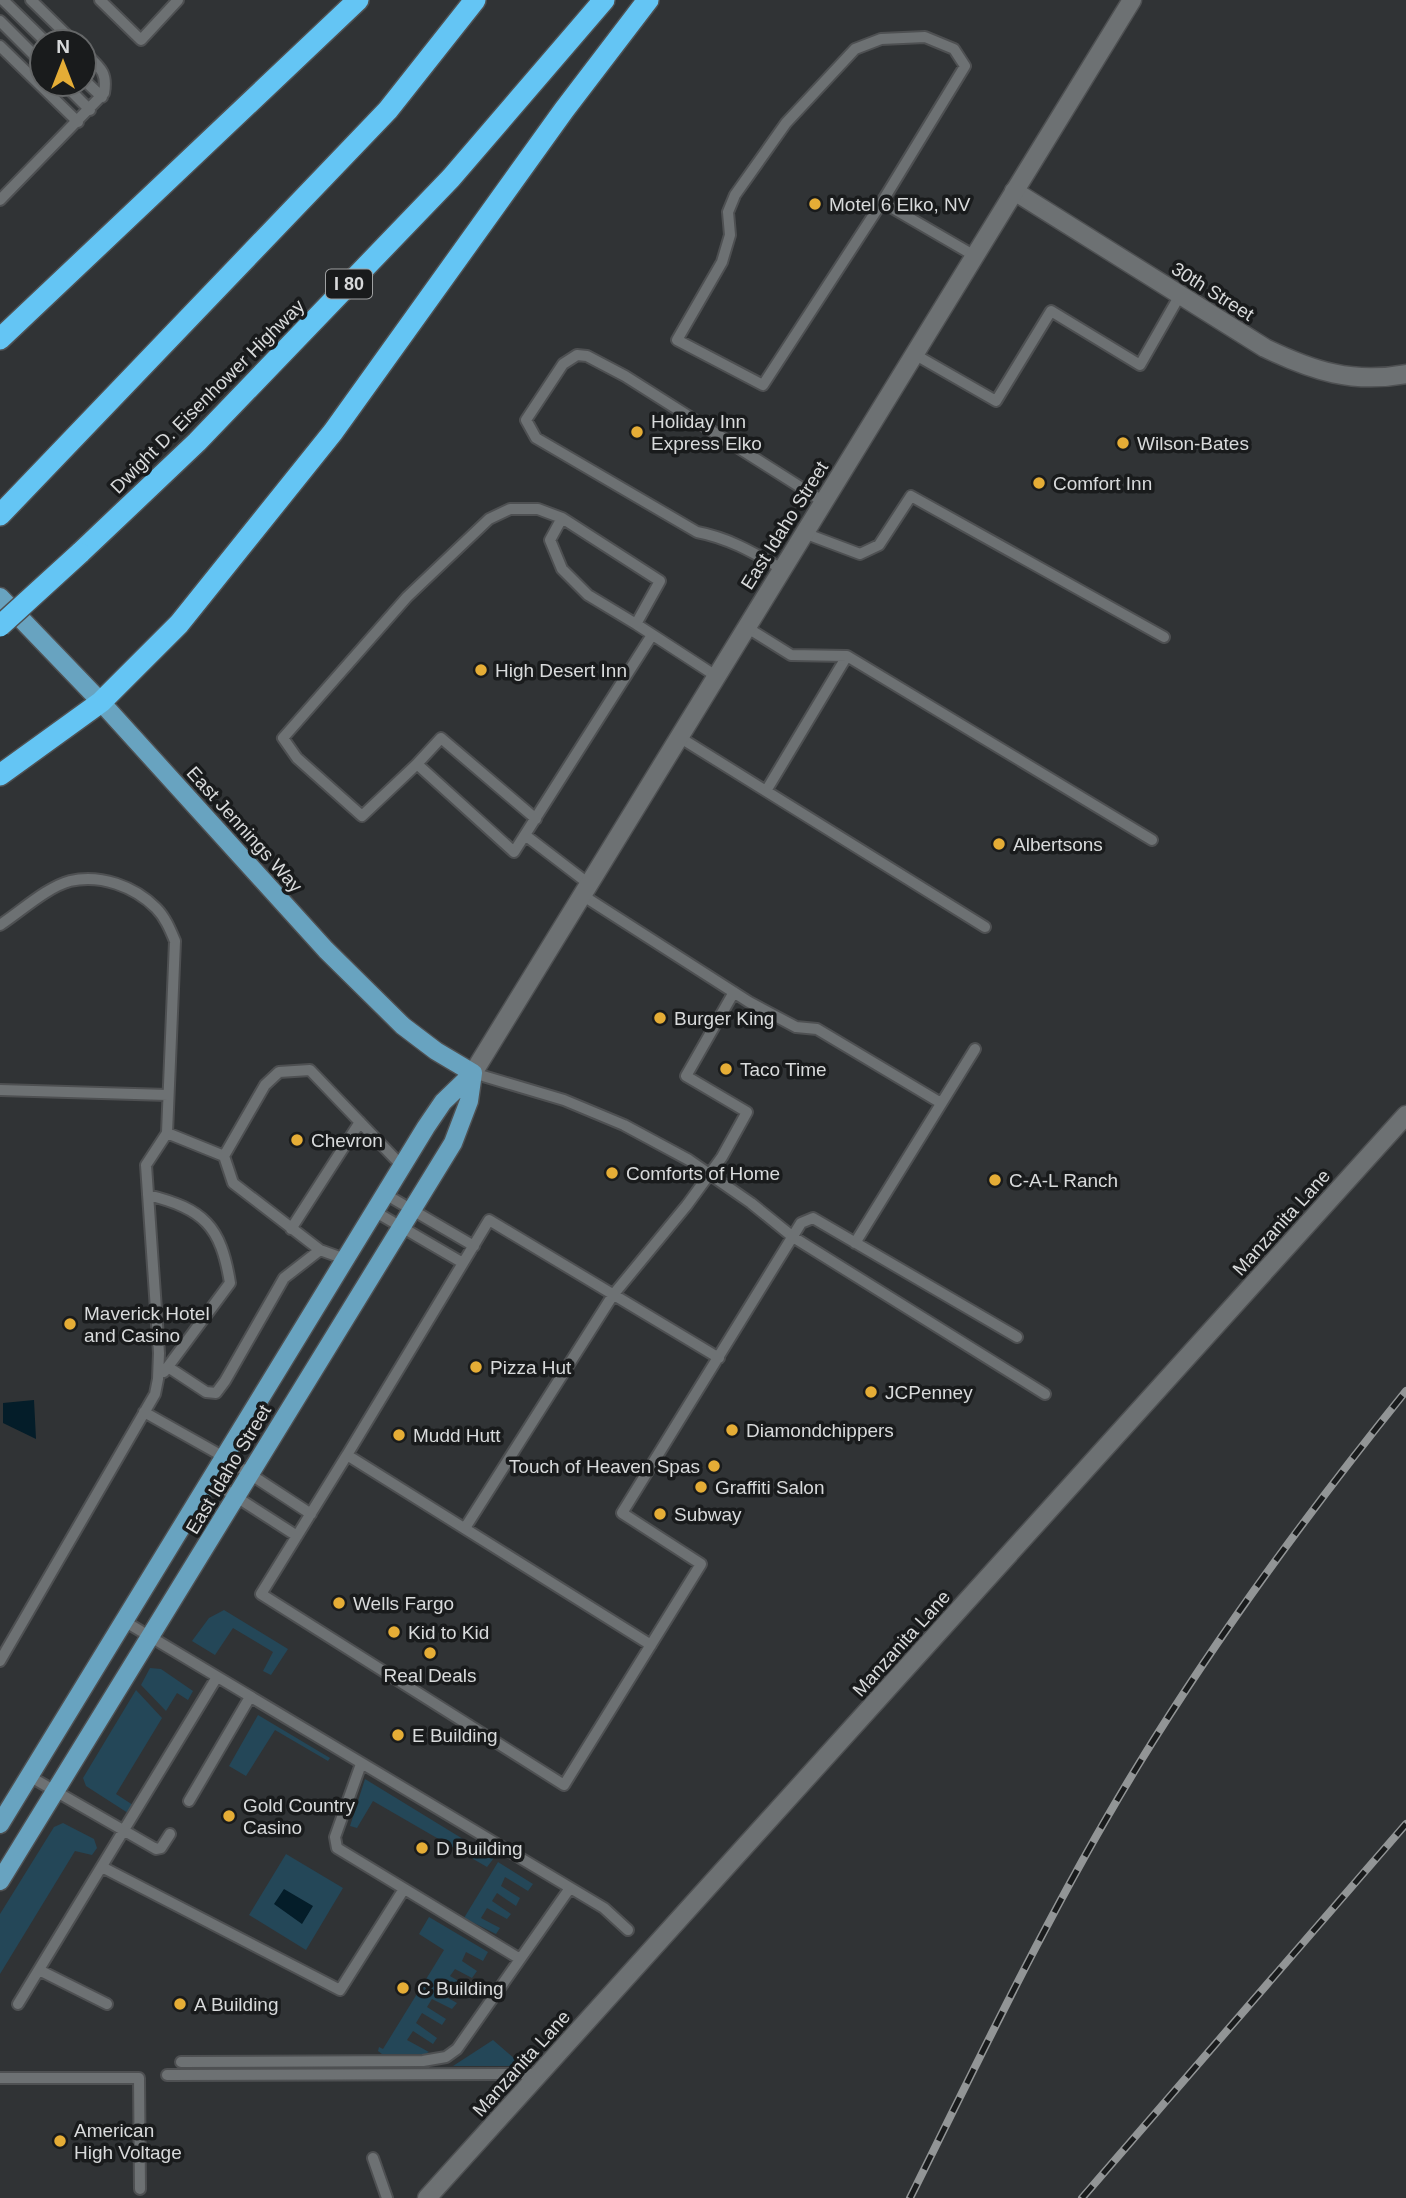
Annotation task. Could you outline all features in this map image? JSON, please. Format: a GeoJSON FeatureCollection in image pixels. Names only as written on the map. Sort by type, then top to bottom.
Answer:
{"type":"FeatureCollection","features":[{"type":"Feature","properties":{"kind":"highway"},"geometry":{"type":"LineString","coordinates":[[0,339],[358,0]]}},
{"type":"Feature","properties":{"kind":"highway"},"geometry":{"type":"LineString","coordinates":[[0,515],[388,110],[475,0]]}},
{"type":"Feature","properties":{"kind":"highway","name":"Dwight D. Eisenhower Highway"},"geometry":{"type":"LineString","coordinates":[[0,626],[197,442],[451,178],[604,0]]}},
{"type":"Feature","properties":{"kind":"highway"},"geometry":{"type":"LineString","coordinates":[[0,775],[101,702],[179,624],[333,432],[565,110],[648,0]]}},
{"type":"Feature","properties":{"kind":"main road","name":"East Jennings Way"},"geometry":{"type":"LineString","coordinates":[[0,597],[101,702],[345,969],[403,1026],[436,1051],[473,1073]]}},
{"type":"Feature","properties":{"kind":"main road","name":"East Idaho Street"},"geometry":{"type":"LineString","coordinates":[[0,1824],[434,1114],[473,1073]]}},
{"type":"Feature","properties":{"kind":"main road","name":"East Idaho Street"},"geometry":{"type":"LineString","coordinates":[[0,1881],[453,1143],[469,1101],[473,1073]]}},
{"type":"Feature","properties":{"kind":"street","name":"East Idaho Street"},"geometry":{"type":"LineString","coordinates":[[473,1073],[1132,0]]}},
{"type":"Feature","properties":{"kind":"street","name":"30th Street"},"geometry":{"type":"LineString","coordinates":[[1014,191],[1265,348],[1303,366],[1344,377],[1386,378],[1406,374]]}},
{"type":"Feature","properties":{"kind":"street","name":"Manzanita Lane"},"geometry":{"type":"LineString","coordinates":[[427,2198],[1406,1115]]}},
{"type":"Feature","properties":{"kind":"lane"},"geometry":{"type":"LineString","coordinates":[[3,0],[32,28]]}},
{"type":"Feature","properties":{"kind":"lane"},"geometry":{"type":"LineString","coordinates":[[31,0],[60,28]]}},
{"type":"Feature","properties":{"kind":"lane"},"geometry":{"type":"LineString","coordinates":[[100,0],[141,40],[178,0]]}},
{"type":"Feature","properties":{"kind":"lane"},"geometry":{"type":"LineString","coordinates":[[0,22],[28,49]]}},
{"type":"Feature","properties":{"kind":"lane"},"geometry":{"type":"LineString","coordinates":[[925,37],[954,49],[965,66],[882,202],[763,385],[677,340],[722,262],[730,235],[728,212],[735,195],[786,123],[855,49],[881,39],[925,37]]}},
{"type":"Feature","properties":{"kind":"lane"},"geometry":{"type":"LineString","coordinates":[[0,46],[78,122]]}},
{"type":"Feature","properties":{"kind":"lane"},"geometry":{"type":"LineString","coordinates":[[0,200],[102,97],[106,77],[98,66]]}},
{"type":"Feature","properties":{"kind":"lane"},"geometry":{"type":"LineString","coordinates":[[98,93],[102,97]]}},
{"type":"Feature","properties":{"kind":"lane"},"geometry":{"type":"LineString","coordinates":[[78,98],[90,110]]}},
{"type":"Feature","properties":{"kind":"lane"},"geometry":{"type":"LineString","coordinates":[[882,202],[975,256]]}},
{"type":"Feature","properties":{"kind":"lane"},"geometry":{"type":"LineString","coordinates":[[914,354],[996,401],[1051,311],[1140,365],[1180,295]]}},
{"type":"Feature","properties":{"kind":"lane"},"geometry":{"type":"LineString","coordinates":[[782,569],[718,536],[696,532],[536,438],[526,420],[563,364],[577,355],[587,356],[625,376],[824,502]]}},
{"type":"Feature","properties":{"kind":"lane"},"geometry":{"type":"LineString","coordinates":[[804,533],[860,554],[879,545],[911,496],[1164,637]]}},
{"type":"Feature","properties":{"kind":"lane"},"geometry":{"type":"LineString","coordinates":[[536,819],[441,737],[417,764],[362,816],[297,758],[283,737],[407,597],[489,519],[510,509],[538,509],[562,518],[660,581],[636,624]]}},
{"type":"Feature","properties":{"kind":"lane"},"geometry":{"type":"LineString","coordinates":[[562,518],[550,540],[562,569],[588,595],[716,676]]}},
{"type":"Feature","properties":{"kind":"lane"},"geometry":{"type":"LineString","coordinates":[[746,627],[791,655],[847,656],[1152,840]]}},
{"type":"Feature","properties":{"kind":"lane"},"geometry":{"type":"LineString","coordinates":[[417,764],[514,852],[652,635]]}},
{"type":"Feature","properties":{"kind":"lane"},"geometry":{"type":"LineString","coordinates":[[766,792],[847,656]]}},
{"type":"Feature","properties":{"kind":"lane"},"geometry":{"type":"LineString","coordinates":[[679,737],[985,927]]}},
{"type":"Feature","properties":{"kind":"lane"},"geometry":{"type":"LineString","coordinates":[[525,835],[585,890],[734,992],[796,1027],[817,1029],[941,1103]]}},
{"type":"Feature","properties":{"kind":"lane"},"geometry":{"type":"LineString","coordinates":[[0,925],[56,887],[70,881],[96,878],[125,887],[157,909],[169,925],[175,941],[167,1133],[146,1165],[159,1353],[155,1394],[0,1661]]}},
{"type":"Feature","properties":{"kind":"lane"},"geometry":{"type":"LineString","coordinates":[[465,1528],[614,1295],[710,1174],[747,1112],[686,1076],[734,992]]}},
{"type":"Feature","properties":{"kind":"lane"},"geometry":{"type":"LineString","coordinates":[[855,1243],[975,1049]]}},
{"type":"Feature","properties":{"kind":"lane"},"geometry":{"type":"LineString","coordinates":[[345,1259],[320,1250],[233,1184],[225,1156],[265,1085],[279,1072],[310,1070],[402,1166]]}},
{"type":"Feature","properties":{"kind":"lane"},"geometry":{"type":"LineString","coordinates":[[473,1073],[535,1090],[624,1125],[689,1160],[751,1203],[793,1237],[1045,1394]]}},
{"type":"Feature","properties":{"kind":"lane"},"geometry":{"type":"LineString","coordinates":[[0,1090],[168,1095]]}},
{"type":"Feature","properties":{"kind":"lane"},"geometry":{"type":"LineString","coordinates":[[291,1229],[360,1122]]}},
{"type":"Feature","properties":{"kind":"lane"},"geometry":{"type":"LineString","coordinates":[[167,1133],[225,1156]]}},
{"type":"Feature","properties":{"kind":"lane"},"geometry":{"type":"LineString","coordinates":[[385,1194],[474,1245]]}},
{"type":"Feature","properties":{"kind":"lane"},"geometry":{"type":"LineString","coordinates":[[148,1195],[184,1206],[203,1216],[223,1248],[230,1283],[158,1380]]}},
{"type":"Feature","properties":{"kind":"lane"},"geometry":{"type":"LineString","coordinates":[[374,1211],[463,1263]]}},
{"type":"Feature","properties":{"kind":"lane"},"geometry":{"type":"LineString","coordinates":[[719,1358],[489,1220],[261,1594],[564,1785],[701,1564],[622,1513],[719,1358],[801,1223],[813,1218],[1017,1337]]}},
{"type":"Feature","properties":{"kind":"lane"},"geometry":{"type":"LineString","coordinates":[[168,1367],[206,1392],[216,1393],[284,1278],[320,1250]]}},
{"type":"Feature","properties":{"kind":"lane"},"geometry":{"type":"LineString","coordinates":[[144,1412],[224,1457],[310,1514]]}},
{"type":"Feature","properties":{"kind":"lane"},"geometry":{"type":"LineString","coordinates":[[347,1455],[652,1645]]}},
{"type":"Feature","properties":{"kind":"lane"},"geometry":{"type":"LineString","coordinates":[[210,1480],[297,1536]]}},
{"type":"Feature","properties":{"kind":"lane"},"geometry":{"type":"LineString","coordinates":[[124,1621],[570,1888],[608,1912],[628,1930]]}},
{"type":"Feature","properties":{"kind":"lane"},"geometry":{"type":"LineString","coordinates":[[18,2004],[217,1677]]}},
{"type":"Feature","properties":{"kind":"lane"},"geometry":{"type":"LineString","coordinates":[[189,1801],[250,1697]]}},
{"type":"Feature","properties":{"kind":"lane"},"geometry":{"type":"LineString","coordinates":[[361,1764],[335,1837],[335,1845],[520,1959]]}},
{"type":"Feature","properties":{"kind":"lane"},"geometry":{"type":"LineString","coordinates":[[29,1776],[156,1849],[161,1847],[170,1834]]}},
{"type":"Feature","properties":{"kind":"lane"},"geometry":{"type":"LineString","coordinates":[[102,1867],[340,1990],[404,1889]]}},
{"type":"Feature","properties":{"kind":"lane"},"geometry":{"type":"LineString","coordinates":[[181,2062],[439,2059],[457,2049],[570,1888]]}},
{"type":"Feature","properties":{"kind":"lane"},"geometry":{"type":"LineString","coordinates":[[39,1970],[107,2004]]}},
{"type":"Feature","properties":{"kind":"lane"},"geometry":{"type":"LineString","coordinates":[[167,2075],[539,2074]]}},
{"type":"Feature","properties":{"kind":"lane"},"geometry":{"type":"LineString","coordinates":[[0,2078],[139,2078],[140,2189]]}},
{"type":"Feature","properties":{"kind":"lane"},"geometry":{"type":"LineString","coordinates":[[373,2158],[387,2198]]}},
{"type":"Feature","properties":{"kind":"shaded area"},"geometry":{"type":"Polygon","coordinates":[[[34,1400],[36,1439],[3,1423],[3,1403],[34,1400]]]}},
{"type":"Feature","properties":{"kind":"shaded area"},"geometry":{"type":"Polygon","coordinates":[[[224,1610],[288,1649],[271,1675],[263,1671],[273,1652],[233,1628],[215,1655],[192,1641],[209,1618],[224,1610]]]}},
{"type":"Feature","properties":{"kind":"shaded area"},"geometry":{"type":"Polygon","coordinates":[[[150,1668],[161,1669],[193,1691],[188,1700],[177,1693],[166,1711],[141,1685],[150,1668]]]}},
{"type":"Feature","properties":{"kind":"shaded area"},"geometry":{"type":"Polygon","coordinates":[[[136,1690],[162,1718],[116,1794],[136,1807],[131,1815],[86,1786],[83,1778],[136,1690]]]}},
{"type":"Feature","properties":{"kind":"shaded area"},"geometry":{"type":"Polygon","coordinates":[[[258,1715],[330,1758],[328,1761],[275,1730],[246,1776],[229,1766],[258,1715]]]}},
{"type":"Feature","properties":{"kind":"shaded area"},"geometry":{"type":"Polygon","coordinates":[[[365,1779],[494,1858],[487,1867],[373,1801],[357,1828],[350,1826],[365,1779]]]}},
{"type":"Feature","properties":{"kind":"shaded area"},"geometry":{"type":"Polygon","coordinates":[[[63,1823],[94,1839],[97,1848],[92,1855],[75,1851],[0,1974],[0,1914],[54,1827],[63,1823]]]}},
{"type":"Feature","properties":{"kind":"shaded area"},"geometry":{"type":"Polygon","coordinates":[[[286,1854],[343,1888],[306,1950],[249,1915],[286,1854]]]}},
{"type":"Feature","properties":{"kind":"shaded area"},"geometry":{"type":"Polygon","coordinates":[[[498,1862],[533,1884],[528,1891],[505,1877],[501,1886],[520,1898],[516,1906],[497,1893],[492,1901],[511,1914],[507,1919],[487,1908],[481,1918],[500,1928],[496,1934],[464,1918],[498,1862]]]}},
{"type":"Feature","properties":{"kind":"shaded area"},"geometry":{"type":"Polygon","coordinates":[[[284,1889],[313,1906],[302,1924],[274,1904],[284,1889]]]}},
{"type":"Feature","properties":{"kind":"shaded area"},"geometry":{"type":"Polygon","coordinates":[[[429,1917],[488,1952],[483,1961],[466,1952],[462,1961],[477,1971],[472,1978],[455,1969],[450,1976],[467,1986],[460,1994],[445,1985],[439,1993],[457,2003],[452,2009],[432,1999],[427,2007],[446,2019],[442,2025],[422,2013],[416,2023],[437,2038],[433,2044],[413,2031],[407,2040],[429,2052],[382,2054],[378,2051],[379,2047],[383,2049],[444,1950],[419,1934],[429,1917]]]}},
{"type":"Feature","properties":{"kind":"shaded area"},"geometry":{"type":"Polygon","coordinates":[[[493,2040],[516,2060],[511,2066],[453,2066],[493,2040]]]}},
{"type":"Feature","properties":{"kind":"railway"},"geometry":{"type":"LineString","coordinates":[[910,2198],[1049,1923],[1140,1762],[1267,1572],[1406,1391]]}},
{"type":"Feature","properties":{"kind":"railway"},"geometry":{"type":"LineString","coordinates":[[1082,2198],[1406,1824]]}},
{"type":"Feature","properties":{"kind":"place","name":"Motel 6 Elko, NV"},"geometry":{"type":"Point","coordinates":[815,204]}},
{"type":"Feature","properties":{"kind":"place","name":"Holiday Inn Express Elko"},"geometry":{"type":"Point","coordinates":[637,432]}},
{"type":"Feature","properties":{"kind":"place","name":"Wilson-Bates"},"geometry":{"type":"Point","coordinates":[1123,443]}},
{"type":"Feature","properties":{"kind":"place","name":"Comfort Inn"},"geometry":{"type":"Point","coordinates":[1039,483]}},
{"type":"Feature","properties":{"kind":"place","name":"High Desert Inn"},"geometry":{"type":"Point","coordinates":[481,670]}},
{"type":"Feature","properties":{"kind":"place","name":"Albertsons"},"geometry":{"type":"Point","coordinates":[999,844]}},
{"type":"Feature","properties":{"kind":"place","name":"Burger King"},"geometry":{"type":"Point","coordinates":[660,1018]}},
{"type":"Feature","properties":{"kind":"place","name":"Taco Time"},"geometry":{"type":"Point","coordinates":[726,1069]}},
{"type":"Feature","properties":{"kind":"place","name":"Chevron"},"geometry":{"type":"Point","coordinates":[297,1140]}},
{"type":"Feature","properties":{"kind":"place","name":"Comforts of Home"},"geometry":{"type":"Point","coordinates":[612,1173]}},
{"type":"Feature","properties":{"kind":"place","name":"C-A-L Ranch"},"geometry":{"type":"Point","coordinates":[995,1180]}},
{"type":"Feature","properties":{"kind":"place","name":"Maverick Hotel and Casino"},"geometry":{"type":"Point","coordinates":[70,1324]}},
{"type":"Feature","properties":{"kind":"place","name":"Pizza Hut"},"geometry":{"type":"Point","coordinates":[476,1367]}},
{"type":"Feature","properties":{"kind":"place","name":"JCPenney"},"geometry":{"type":"Point","coordinates":[871,1392]}},
{"type":"Feature","properties":{"kind":"place","name":"Diamondchippers"},"geometry":{"type":"Point","coordinates":[732,1430]}},
{"type":"Feature","properties":{"kind":"place","name":"Mudd Hutt"},"geometry":{"type":"Point","coordinates":[399,1435]}},
{"type":"Feature","properties":{"kind":"place","name":"Touch of Heaven Spas"},"geometry":{"type":"Point","coordinates":[714,1466]}},
{"type":"Feature","properties":{"kind":"place","name":"Graffiti Salon"},"geometry":{"type":"Point","coordinates":[701,1487]}},
{"type":"Feature","properties":{"kind":"place","name":"Subway"},"geometry":{"type":"Point","coordinates":[660,1514]}},
{"type":"Feature","properties":{"kind":"place","name":"Wells Fargo"},"geometry":{"type":"Point","coordinates":[339,1603]}},
{"type":"Feature","properties":{"kind":"place","name":"Kid to Kid"},"geometry":{"type":"Point","coordinates":[394,1632]}},
{"type":"Feature","properties":{"kind":"place","name":"Real Deals"},"geometry":{"type":"Point","coordinates":[430,1653]}},
{"type":"Feature","properties":{"kind":"place","name":"E Building"},"geometry":{"type":"Point","coordinates":[398,1735]}},
{"type":"Feature","properties":{"kind":"place","name":"Gold Country Casino"},"geometry":{"type":"Point","coordinates":[229,1816]}},
{"type":"Feature","properties":{"kind":"place","name":"D Building"},"geometry":{"type":"Point","coordinates":[422,1848]}},
{"type":"Feature","properties":{"kind":"place","name":"C Building"},"geometry":{"type":"Point","coordinates":[403,1988]}},
{"type":"Feature","properties":{"kind":"place","name":"A Building"},"geometry":{"type":"Point","coordinates":[180,2004]}},
{"type":"Feature","properties":{"kind":"place","name":"American High Voltage"},"geometry":{"type":"Point","coordinates":[60,2141]}}]}
